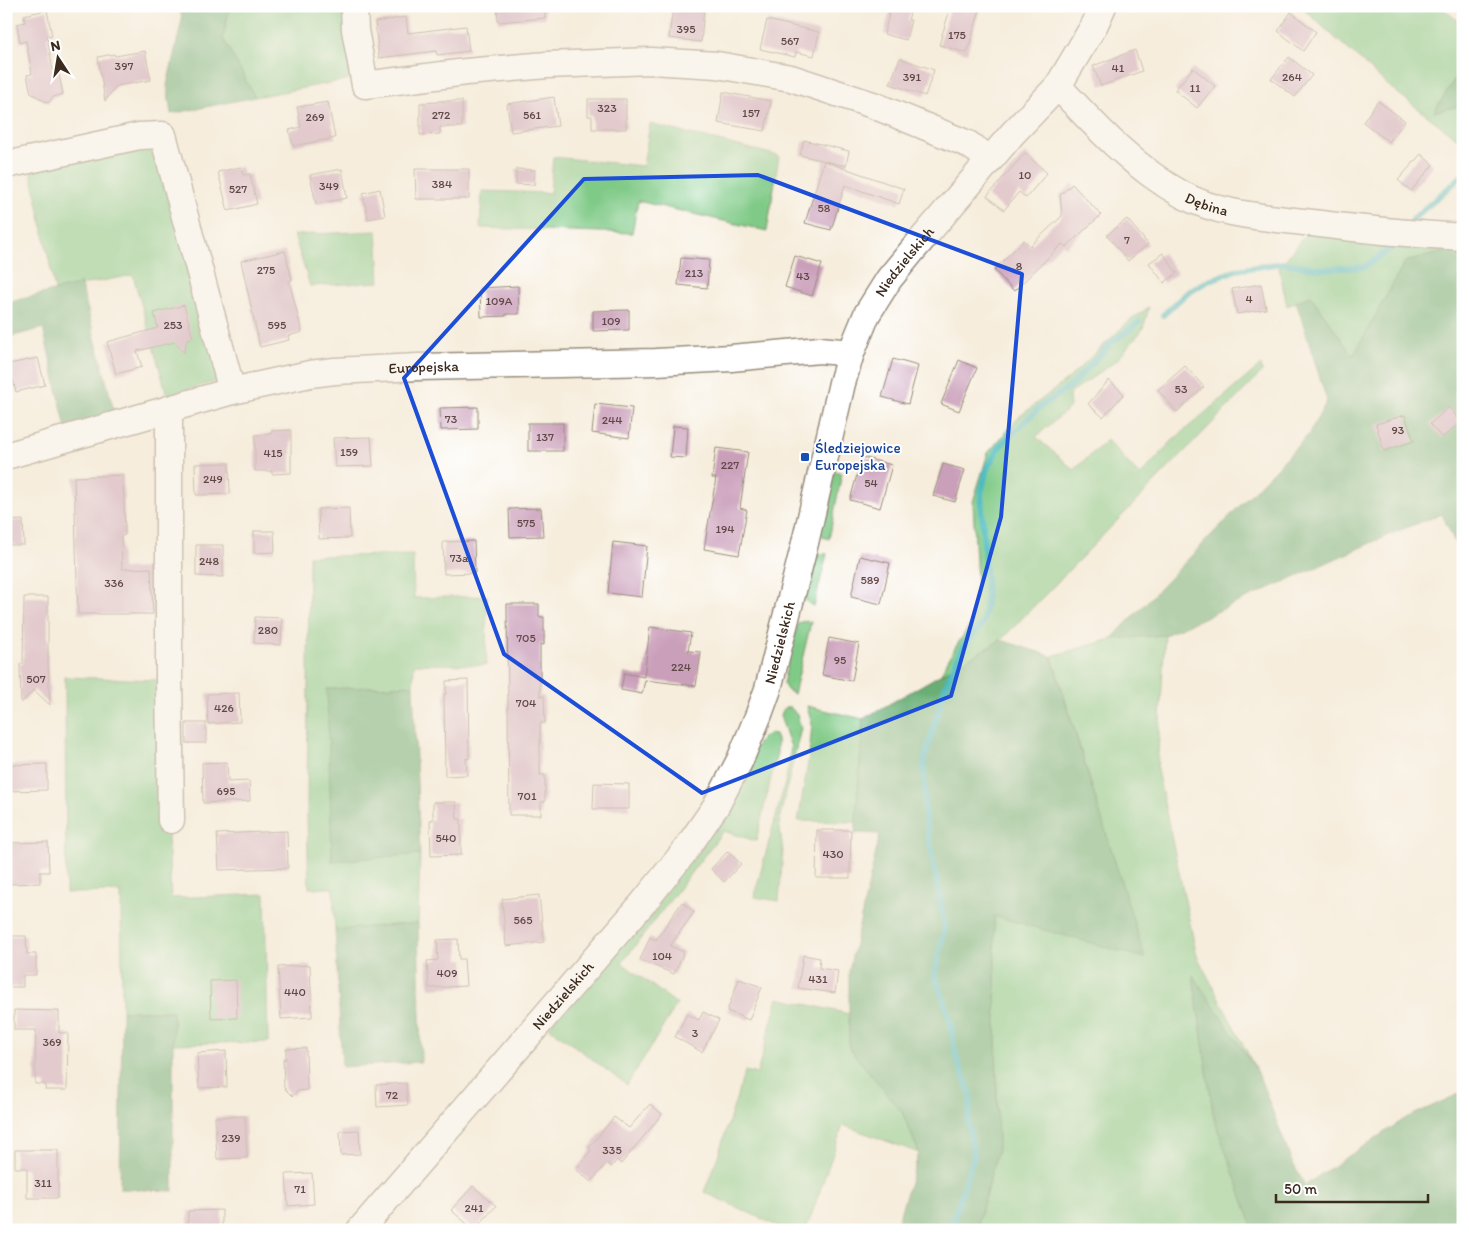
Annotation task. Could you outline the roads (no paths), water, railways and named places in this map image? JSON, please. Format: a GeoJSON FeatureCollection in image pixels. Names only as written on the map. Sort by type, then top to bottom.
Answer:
{"type":"FeatureCollection","features":[{"type":"Feature","properties":{"kind":"street"},"geometry":{"type":"LineString","coordinates":[[354,6],[355,30],[365,85],[466,72],[546,65],[651,61],[717,66],[791,78],[873,105],[968,144],[990,159]]}},
{"type":"Feature","properties":{"kind":"street","name":"Niedzielskich"},"geometry":{"type":"LineString","coordinates":[[360,1230],[644,902],[685,851],[716,806],[740,760],[768,688],[805,543],[842,383],[851,353],[867,314],[889,279],[990,159],[1058,86],[1096,24],[1103,6]]}},
{"type":"Feature","properties":{"kind":"street","name":"Dębina"},"geometry":{"type":"LineString","coordinates":[[1058,86],[1094,125],[1136,162],[1185,196],[1226,211],[1248,216],[1463,237]]}},
{"type":"Feature","properties":{"kind":"street"},"geometry":{"type":"LineString","coordinates":[[6,165],[139,136],[162,135],[232,391]]}},
{"type":"Feature","properties":{"kind":"street","name":"Europejska"},"geometry":{"type":"LineString","coordinates":[[6,456],[232,391],[335,370],[663,362],[740,358],[820,350],[851,353]]}},
{"type":"Feature","properties":{"kind":"street"},"geometry":{"type":"LineString","coordinates":[[169,409],[171,820]]}},
{"type":"Feature","properties":{"kind":"waterway"},"geometry":{"type":"LineString","coordinates":[[1409,228],[1414,218],[1463,175]]}},
{"type":"Feature","properties":{"kind":"waterway"},"geometry":{"type":"LineString","coordinates":[[1163,315],[1188,292],[1208,281],[1236,270],[1283,263],[1323,269],[1364,267],[1402,241]]}},
{"type":"Feature","properties":{"kind":"waterway"},"geometry":{"type":"LineString","coordinates":[[950,1230],[974,1156],[968,1122],[971,1095],[956,1057],[950,1019],[935,975],[945,927],[925,816],[924,761],[945,687],[963,647],[983,623],[987,596],[981,494],[987,468],[1000,446],[1039,408],[1072,385],[1112,342],[1139,322]]}},
{"type":"Feature","properties":{"kind":"place","name":"Śledziejowice Europejska"},"geometry":{"type":"Point","coordinates":[805,457]}}]}
